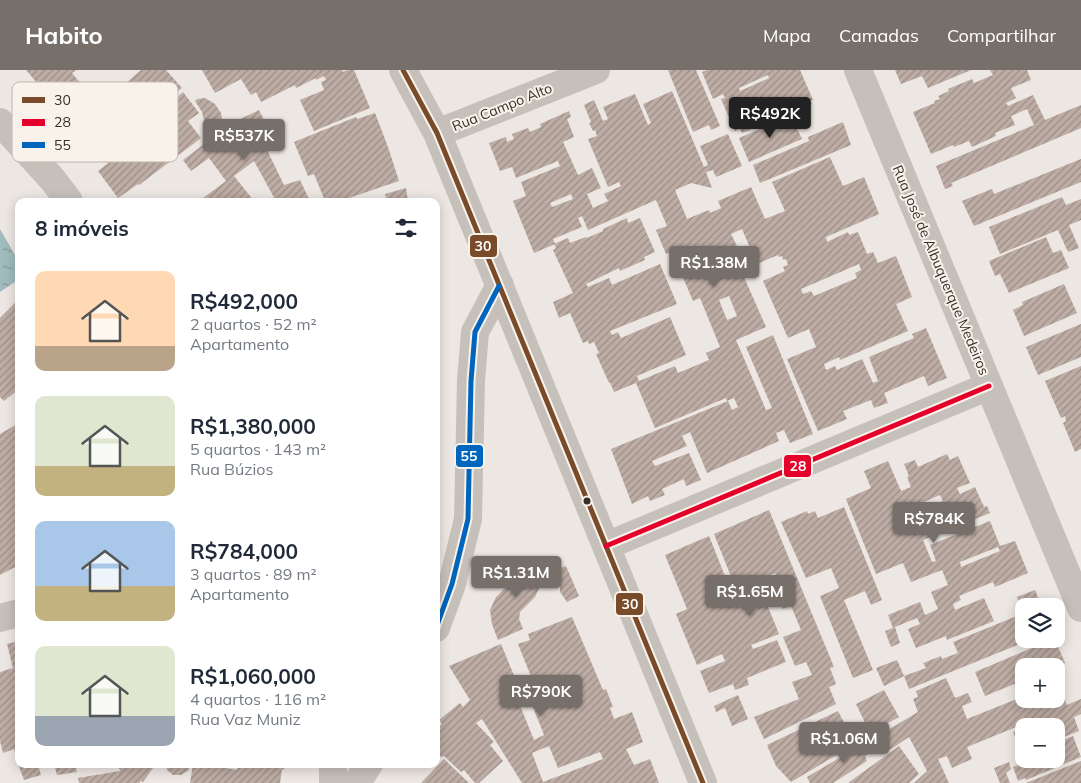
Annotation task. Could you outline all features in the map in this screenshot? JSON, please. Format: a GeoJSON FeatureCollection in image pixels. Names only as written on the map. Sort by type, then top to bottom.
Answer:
{"type":"FeatureCollection","features":[{"type":"Feature","properties":{"kind":"street"},"geometry":{"type":"LineString","coordinates":[[403,70],[437,133],[703,783]]}},
{"type":"Feature","properties":{"kind":"street","name":"Rua Campo Alto"},"geometry":{"type":"LineString","coordinates":[[437,133],[596,70]]}},
{"type":"Feature","properties":{"kind":"street","name":"Rua José de Albuquerque Medeiros"},"geometry":{"type":"LineString","coordinates":[[858,70],[1081,608]]}},
{"type":"Feature","properties":{"kind":"street"},"geometry":{"type":"LineString","coordinates":[[0,122],[12,135]]}},
{"type":"Feature","properties":{"kind":"street"},"geometry":{"type":"LineString","coordinates":[[37,162],[67,198]]}},
{"type":"Feature","properties":{"kind":"street"},"geometry":{"type":"LineString","coordinates":[[440,617],[452,584],[468,519],[471,381],[475,332],[500,285]]}},
{"type":"Feature","properties":{"kind":"street"},"geometry":{"type":"LineString","coordinates":[[606,546],[989,386]]}},
{"type":"Feature","properties":{"kind":"street"},"geometry":{"type":"LineString","coordinates":[[0,618],[15,614]]}},
{"type":"Feature","properties":{"kind":"street"},"geometry":{"type":"LineString","coordinates":[[333,768],[333,783]]}},
{"type":"Feature","properties":{"kind":"street"},"geometry":{"type":"LineString","coordinates":[[357,783],[366,768]]}},
{"type":"Feature","properties":{"kind":"water"},"geometry":{"type":"Polygon","coordinates":[[[0,229],[15,255],[15,282],[0,292],[0,229]]]}},
{"type":"Feature","properties":{"kind":"building"},"geometry":{"type":"Polygon","coordinates":[[[26,70],[76,70],[72,73],[79,82],[36,82],[26,70]]]}},
{"type":"Feature","properties":{"kind":"building"},"geometry":{"type":"Polygon","coordinates":[[[141,70],[166,70],[177,82],[127,82],[141,70]]]}},
{"type":"Feature","properties":{"kind":"building"},"geometry":{"type":"Polygon","coordinates":[[[202,70],[342,70],[343,72],[354,70],[370,108],[314,131],[300,100],[324,90],[321,82],[326,80],[324,76],[296,88],[295,85],[261,102],[256,92],[251,95],[241,79],[215,93],[202,70]]]}},
{"type":"Feature","properties":{"kind":"building"},"geometry":{"type":"Polygon","coordinates":[[[668,70],[696,70],[720,126],[711,130],[709,125],[693,132],[668,70]]]}},
{"type":"Feature","properties":{"kind":"building"},"geometry":{"type":"Polygon","coordinates":[[[707,70],[800,70],[813,100],[810,101],[812,104],[801,108],[800,105],[749,127],[750,130],[742,133],[740,129],[735,131],[721,99],[725,98],[723,94],[713,99],[702,72],[707,70]],[[768,75],[739,88],[740,91],[769,78],[768,75]]]}},
{"type":"Feature","properties":{"kind":"building"},"geometry":{"type":"Polygon","coordinates":[[[895,70],[971,70],[928,88],[922,76],[901,84],[895,70]]]}},
{"type":"Feature","properties":{"kind":"building"},"geometry":{"type":"Polygon","coordinates":[[[990,70],[1027,70],[1031,80],[1011,88],[1016,98],[1006,103],[1008,106],[1033,95],[1045,120],[1081,105],[1081,128],[951,183],[953,186],[945,189],[936,166],[1034,125],[1027,109],[1011,116],[1015,125],[995,133],[996,136],[972,147],[969,141],[931,154],[913,112],[935,103],[934,101],[940,99],[938,96],[949,91],[948,89],[972,79],[974,83],[993,75],[990,70]]]}},
{"type":"Feature","properties":{"kind":"building"},"geometry":{"type":"Polygon","coordinates":[[[178,84],[182,88],[178,91],[178,84]]]}},
{"type":"Feature","properties":{"kind":"building"},"geometry":{"type":"Polygon","coordinates":[[[672,91],[704,167],[708,165],[700,146],[728,134],[742,166],[716,177],[713,170],[706,172],[712,188],[691,183],[675,190],[687,219],[709,210],[710,213],[721,208],[718,201],[751,187],[765,219],[785,211],[772,182],[830,157],[843,186],[864,177],[879,214],[826,237],[827,242],[848,232],[849,235],[858,232],[867,254],[873,252],[878,263],[896,256],[912,297],[896,304],[908,331],[840,360],[839,357],[824,364],[826,370],[835,366],[837,370],[862,359],[873,383],[878,381],[869,357],[914,338],[912,334],[926,328],[947,378],[928,386],[924,376],[884,393],[888,403],[874,408],[871,400],[843,411],[847,419],[818,431],[787,359],[816,347],[809,329],[788,338],[763,281],[785,271],[783,267],[788,265],[786,259],[783,260],[782,256],[779,257],[778,255],[757,264],[742,229],[731,234],[737,246],[704,260],[712,280],[740,268],[766,327],[736,340],[766,410],[772,408],[746,347],[773,335],[813,434],[790,443],[784,430],[776,433],[779,441],[707,473],[690,432],[682,436],[687,446],[652,461],[655,466],[689,453],[701,480],[686,486],[684,479],[662,489],[665,495],[650,501],[648,496],[632,504],[611,449],[728,401],[732,410],[738,407],[734,398],[727,401],[726,398],[655,428],[636,383],[614,392],[596,354],[599,353],[594,342],[589,344],[588,341],[583,343],[570,313],[559,318],[553,302],[573,293],[553,250],[556,248],[554,244],[534,253],[513,201],[526,196],[521,182],[560,166],[558,161],[516,178],[512,167],[500,171],[489,143],[506,137],[507,142],[514,139],[512,134],[528,128],[530,132],[541,127],[540,124],[569,111],[571,117],[567,119],[574,137],[563,142],[578,175],[592,168],[601,188],[587,194],[593,208],[608,201],[604,194],[621,186],[619,182],[608,187],[588,139],[597,136],[589,123],[591,122],[584,105],[594,100],[603,121],[608,119],[603,107],[635,94],[648,125],[651,123],[643,104],[672,91]],[[571,194],[550,203],[552,207],[573,199],[571,194]],[[656,200],[588,230],[582,216],[578,218],[582,227],[553,239],[555,244],[568,238],[570,243],[603,231],[603,229],[627,218],[628,223],[640,218],[655,252],[644,257],[645,260],[620,271],[619,268],[586,284],[588,287],[609,278],[612,285],[660,264],[677,304],[610,331],[612,335],[618,332],[621,338],[670,317],[686,355],[637,376],[639,381],[675,366],[678,373],[709,360],[706,353],[720,347],[700,298],[693,301],[672,252],[666,254],[656,230],[667,226],[656,200]],[[859,264],[801,289],[803,294],[811,291],[814,296],[857,278],[855,273],[861,270],[859,264]],[[729,296],[719,300],[727,320],[737,316],[729,296]]]}},
{"type":"Feature","properties":{"kind":"building"},"geometry":{"type":"Polygon","coordinates":[[[183,92],[199,113],[188,121],[201,138],[178,155],[178,96],[183,92]]]}},
{"type":"Feature","properties":{"kind":"building"},"geometry":{"type":"Polygon","coordinates":[[[205,98],[215,104],[221,113],[222,121],[218,127],[211,128],[205,124],[202,112],[195,101],[205,98]]]}},
{"type":"Feature","properties":{"kind":"building"},"geometry":{"type":"Polygon","coordinates":[[[259,110],[277,146],[267,150],[284,185],[300,180],[309,198],[274,198],[254,161],[234,176],[252,198],[203,198],[226,181],[209,158],[191,171],[183,160],[232,123],[259,110]]]}},
{"type":"Feature","properties":{"kind":"building"},"geometry":{"type":"Polygon","coordinates":[[[375,113],[399,181],[349,198],[324,198],[314,174],[308,176],[294,142],[356,117],[357,119],[375,113]]]}},
{"type":"Feature","properties":{"kind":"building"},"geometry":{"type":"Polygon","coordinates":[[[791,116],[802,139],[749,162],[739,138],[791,116]]]}},
{"type":"Feature","properties":{"kind":"building"},"geometry":{"type":"Polygon","coordinates":[[[843,122],[851,145],[760,183],[753,165],[809,141],[808,137],[843,122]]]}},
{"type":"Feature","properties":{"kind":"building"},"geometry":{"type":"Polygon","coordinates":[[[1081,159],[1081,182],[974,226],[962,201],[992,189],[994,194],[1081,159]]]}},
{"type":"Feature","properties":{"kind":"building"},"geometry":{"type":"Polygon","coordinates":[[[110,162],[169,162],[118,198],[98,171],[110,162]]]}},
{"type":"Feature","properties":{"kind":"building"},"geometry":{"type":"Polygon","coordinates":[[[406,188],[408,198],[386,198],[385,194],[406,188]]]}},
{"type":"Feature","properties":{"kind":"building"},"geometry":{"type":"Polygon","coordinates":[[[1062,197],[1066,205],[1081,199],[1081,220],[1069,225],[1079,248],[1068,252],[1058,230],[1000,254],[989,227],[1062,197]]]}},
{"type":"Feature","properties":{"kind":"building"},"geometry":{"type":"Polygon","coordinates":[[[1046,237],[1053,253],[1061,250],[1069,268],[1009,293],[1000,274],[995,276],[989,261],[1046,237]]]}},
{"type":"Feature","properties":{"kind":"building"},"geometry":{"type":"Polygon","coordinates":[[[1064,284],[1077,313],[1024,336],[1013,310],[1023,305],[1022,302],[1064,284]]]}},
{"type":"Feature","properties":{"kind":"building"},"geometry":{"type":"Polygon","coordinates":[[[15,303],[15,392],[4,401],[0,397],[0,318],[15,303]]]}},
{"type":"Feature","properties":{"kind":"building"},"geometry":{"type":"Polygon","coordinates":[[[1081,324],[1081,357],[1038,375],[1026,347],[1081,324]]]}},
{"type":"Feature","properties":{"kind":"building"},"geometry":{"type":"Polygon","coordinates":[[[1081,366],[1081,449],[1075,452],[1063,423],[1066,421],[1065,416],[1061,418],[1045,381],[1081,366]]]}},
{"type":"Feature","properties":{"kind":"building"},"geometry":{"type":"Polygon","coordinates":[[[15,425],[15,567],[0,575],[0,434],[15,425]]]}},
{"type":"Feature","properties":{"kind":"building"},"geometry":{"type":"Polygon","coordinates":[[[947,454],[950,460],[958,456],[970,483],[957,488],[960,494],[975,487],[984,507],[987,506],[990,513],[923,540],[932,562],[936,561],[930,545],[990,521],[1000,546],[1015,541],[1028,573],[995,587],[993,582],[959,596],[961,600],[953,604],[955,610],[984,598],[994,621],[947,640],[946,636],[916,648],[908,629],[920,624],[917,618],[895,627],[900,643],[891,647],[885,631],[893,628],[888,615],[920,602],[925,615],[938,609],[931,592],[948,585],[942,570],[911,582],[903,563],[876,574],[846,499],[871,488],[864,471],[888,461],[901,491],[911,487],[904,464],[915,460],[918,467],[947,454]],[[940,495],[898,513],[900,517],[904,515],[906,517],[925,511],[924,509],[943,501],[940,495]],[[998,547],[960,562],[961,567],[1000,551],[998,547]]]}},
{"type":"Feature","properties":{"kind":"building"},"geometry":{"type":"Polygon","coordinates":[[[844,507],[882,600],[871,605],[865,591],[844,600],[873,670],[853,678],[820,596],[839,588],[831,568],[806,578],[781,522],[807,511],[808,514],[815,511],[818,518],[844,507]]]}},
{"type":"Feature","properties":{"kind":"building"},"geometry":{"type":"Polygon","coordinates":[[[769,510],[834,667],[830,668],[836,684],[829,687],[836,704],[764,739],[754,717],[799,699],[792,682],[812,675],[806,662],[795,666],[783,637],[801,630],[791,606],[783,609],[779,598],[785,596],[775,573],[765,577],[771,593],[764,597],[779,634],[751,645],[753,649],[777,640],[786,662],[747,678],[749,685],[735,690],[733,684],[709,693],[700,671],[725,661],[722,654],[697,665],[676,614],[687,609],[665,555],[709,536],[731,591],[736,589],[714,534],[769,510]]]}},
{"type":"Feature","properties":{"kind":"building"},"geometry":{"type":"Polygon","coordinates":[[[517,561],[543,561],[543,580],[535,597],[520,612],[519,619],[523,629],[498,640],[492,624],[490,610],[496,597],[515,578],[517,561]]]}},
{"type":"Feature","properties":{"kind":"building"},"geometry":{"type":"Polygon","coordinates":[[[566,566],[579,596],[567,602],[560,592],[560,568],[566,566]]]}},
{"type":"Feature","properties":{"kind":"building"},"geometry":{"type":"Polygon","coordinates":[[[1035,590],[1038,598],[1017,598],[1035,590]]]}},
{"type":"Feature","properties":{"kind":"building"},"geometry":{"type":"Polygon","coordinates":[[[572,617],[603,690],[606,689],[613,707],[610,708],[614,719],[632,712],[643,742],[626,749],[634,765],[650,759],[659,783],[522,783],[482,719],[476,723],[494,742],[490,745],[503,761],[479,783],[475,783],[464,770],[461,772],[444,756],[440,756],[440,726],[442,724],[440,719],[460,703],[463,707],[470,700],[449,666],[501,644],[518,685],[532,679],[518,644],[530,640],[528,634],[572,617]],[[559,681],[517,698],[534,740],[544,735],[531,702],[563,689],[559,681]],[[549,746],[532,753],[543,782],[603,759],[600,752],[558,768],[549,746]]]}},
{"type":"Feature","properties":{"kind":"building"},"geometry":{"type":"Polygon","coordinates":[[[1015,617],[1015,646],[909,689],[904,676],[926,668],[923,663],[941,656],[942,659],[958,653],[953,642],[1015,617]]]}},
{"type":"Feature","properties":{"kind":"building"},"geometry":{"type":"Polygon","coordinates":[[[15,642],[15,753],[14,749],[3,753],[0,741],[0,672],[13,668],[7,644],[15,642]]]}},
{"type":"Feature","properties":{"kind":"building"},"geometry":{"type":"Polygon","coordinates":[[[1032,648],[1059,648],[1063,658],[1015,658],[1015,684],[985,696],[975,672],[1032,648]]]}},
{"type":"Feature","properties":{"kind":"building"},"geometry":{"type":"Polygon","coordinates":[[[897,660],[904,676],[884,686],[876,668],[897,660]]]}},
{"type":"Feature","properties":{"kind":"building"},"geometry":{"type":"Polygon","coordinates":[[[946,678],[955,698],[968,693],[972,702],[962,706],[967,719],[1015,700],[1015,708],[1065,708],[1065,700],[1067,705],[1081,699],[1081,714],[1074,717],[1079,731],[1065,736],[1065,718],[1015,718],[1015,728],[967,747],[972,759],[952,768],[947,756],[938,759],[949,783],[914,783],[927,771],[909,737],[890,750],[881,734],[918,712],[913,699],[918,697],[916,691],[946,678]]]}},
{"type":"Feature","properties":{"kind":"building"},"geometry":{"type":"Polygon","coordinates":[[[884,690],[899,717],[870,733],[856,704],[884,690]]]}},
{"type":"Feature","properties":{"kind":"building"},"geometry":{"type":"Polygon","coordinates":[[[738,695],[748,719],[732,726],[725,708],[716,712],[714,706],[738,695]]]}},
{"type":"Feature","properties":{"kind":"building"},"geometry":{"type":"Polygon","coordinates":[[[838,711],[847,728],[854,724],[862,740],[791,782],[776,766],[767,745],[838,711]]]}},
{"type":"Feature","properties":{"kind":"building"},"geometry":{"type":"Polygon","coordinates":[[[1073,736],[1081,757],[1065,764],[1065,739],[1073,736]]]}},
{"type":"Feature","properties":{"kind":"building"},"geometry":{"type":"Polygon","coordinates":[[[873,738],[878,748],[865,756],[867,761],[833,783],[810,783],[807,777],[873,738]]]}},
{"type":"Feature","properties":{"kind":"building"},"geometry":{"type":"Polygon","coordinates":[[[899,746],[919,774],[909,783],[848,783],[899,746]]]}},
{"type":"Feature","properties":{"kind":"building"},"geometry":{"type":"Polygon","coordinates":[[[444,759],[469,783],[421,783],[435,768],[440,768],[440,763],[444,759]]]}},
{"type":"Feature","properties":{"kind":"building"},"geometry":{"type":"Polygon","coordinates":[[[1081,761],[1081,783],[1026,783],[1065,768],[1081,761]]]}},
{"type":"Feature","properties":{"kind":"building"},"geometry":{"type":"Polygon","coordinates":[[[1009,762],[1011,769],[1006,773],[1010,783],[1000,783],[994,768],[1009,762]]]}},
{"type":"Feature","properties":{"kind":"building"},"geometry":{"type":"Polygon","coordinates":[[[1013,767],[1055,768],[1026,780],[1025,778],[1018,781],[1013,767]]]}},
{"type":"Feature","properties":{"kind":"building"},"geometry":{"type":"Polygon","coordinates":[[[20,768],[39,768],[41,775],[24,780],[20,768]]]}},
{"type":"Feature","properties":{"kind":"building"},"geometry":{"type":"Polygon","coordinates":[[[55,768],[76,768],[77,772],[57,775],[55,768]]]}},
{"type":"Feature","properties":{"kind":"building"},"geometry":{"type":"Polygon","coordinates":[[[119,768],[153,768],[143,782],[140,781],[140,783],[79,783],[78,778],[120,771],[119,768]]]}},
{"type":"Feature","properties":{"kind":"building"},"geometry":{"type":"Polygon","coordinates":[[[167,768],[189,768],[189,770],[181,775],[173,775],[167,768]]]}},
{"type":"Feature","properties":{"kind":"building"},"geometry":{"type":"Polygon","coordinates":[[[192,768],[237,770],[237,768],[284,768],[284,770],[282,769],[280,783],[190,783],[192,768]]]}},
{"type":"Feature","properties":{"kind":"transit line","name":"30"},"geometry":{"type":"LineString","coordinates":[[403,70],[437,133],[703,783]]}},
{"type":"Feature","properties":{"kind":"transit line","name":"55"},"geometry":{"type":"LineString","coordinates":[[440,617],[452,584],[468,519],[471,381],[475,332],[499,286]]}},
{"type":"Feature","properties":{"kind":"transit line","name":"28"},"geometry":{"type":"LineString","coordinates":[[606,546],[989,386]]}}]}
